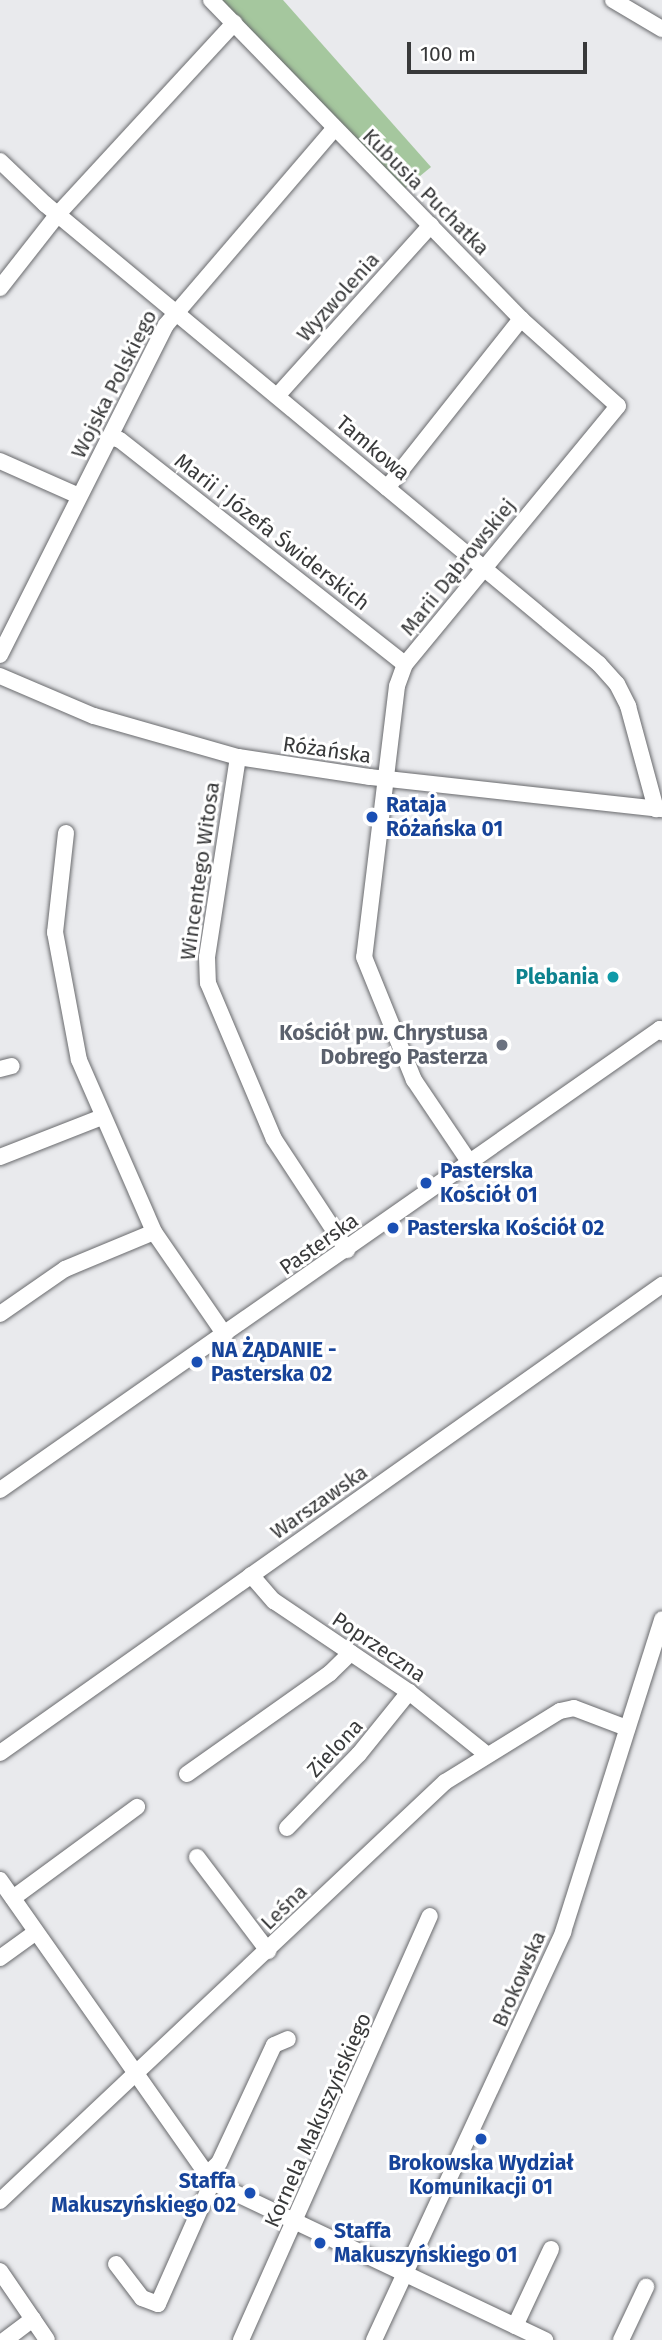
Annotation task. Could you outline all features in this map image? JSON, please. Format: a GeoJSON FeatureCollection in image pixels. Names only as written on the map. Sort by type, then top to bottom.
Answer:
{"type":"FeatureCollection","features":[{"type":"Feature","properties":{"kind":"street","name":"Kubusia Puchatka"},"geometry":{"type":"LineString","coordinates":[[211,0],[521,319],[618,406]]}},
{"type":"Feature","properties":{"kind":"street"},"geometry":{"type":"LineString","coordinates":[[613,0],[662,29]]}},
{"type":"Feature","properties":{"kind":"street"},"geometry":{"type":"LineString","coordinates":[[0,288],[58,214],[234,23]]}},
{"type":"Feature","properties":{"kind":"street","name":"Wojska Polskiego"},"geometry":{"type":"LineString","coordinates":[[0,656],[79,496],[175,312],[334,129]]}},
{"type":"Feature","properties":{"kind":"street","name":"Tamkowa"},"geometry":{"type":"LineString","coordinates":[[0,161],[58,214],[485,568],[617,684],[634,725],[659,809]]}},
{"type":"Feature","properties":{"kind":"street","name":"Wyzwolenia"},"geometry":{"type":"LineString","coordinates":[[277,396],[430,225]]}},
{"type":"Feature","properties":{"kind":"street"},"geometry":{"type":"LineString","coordinates":[[387,488],[521,319]]}},
{"type":"Feature","properties":{"kind":"street","name":"Marii Dąbrowskiej"},"geometry":{"type":"LineString","coordinates":[[470,1163],[414,1080],[365,957],[397,686],[405,664],[618,406]]}},
{"type":"Feature","properties":{"kind":"street","name":"Marii i Józefa Świderskich"},"geometry":{"type":"LineString","coordinates":[[110,436],[120,440],[405,664]]}},
{"type":"Feature","properties":{"kind":"street"},"geometry":{"type":"LineString","coordinates":[[0,461],[79,496]]}},
{"type":"Feature","properties":{"kind":"street","name":"Różańska"},"geometry":{"type":"LineString","coordinates":[[0,676],[94,716],[238,757],[387,779],[659,809]]}},
{"type":"Feature","properties":{"kind":"street","name":"Wincentego Witosa"},"geometry":{"type":"LineString","coordinates":[[238,757],[207,957],[208,983],[274,1139],[347,1250]]}},
{"type":"Feature","properties":{"kind":"street"},"geometry":{"type":"LineString","coordinates":[[66,833],[55,932],[75,1046],[102,1117],[154,1232],[225,1335]]}},
{"type":"Feature","properties":{"kind":"street","name":"Pasterska"},"geometry":{"type":"LineString","coordinates":[[0,1490],[661,1031]]}},
{"type":"Feature","properties":{"kind":"street"},"geometry":{"type":"LineString","coordinates":[[0,1157],[102,1117]]}},
{"type":"Feature","properties":{"kind":"street"},"geometry":{"type":"LineString","coordinates":[[0,1314],[65,1269],[154,1232]]}},
{"type":"Feature","properties":{"kind":"street","name":"Warszawska"},"geometry":{"type":"LineString","coordinates":[[0,1753],[662,1285]]}},
{"type":"Feature","properties":{"kind":"street","name":"Poprzeczna"},"geometry":{"type":"LineString","coordinates":[[251,1575],[274,1601],[409,1692],[485,1753]]}},
{"type":"Feature","properties":{"kind":"street","name":"Brokowska"},"geometry":{"type":"LineString","coordinates":[[374,2340],[563,1932],[661,1629]]}},
{"type":"Feature","properties":{"kind":"street"},"geometry":{"type":"LineString","coordinates":[[187,1774],[351,1653]]}},
{"type":"Feature","properties":{"kind":"street","name":"Zielona"},"geometry":{"type":"LineString","coordinates":[[287,1828],[359,1754],[409,1692]]}},
{"type":"Feature","properties":{"kind":"street","name":"Leśna"},"geometry":{"type":"LineString","coordinates":[[0,2201],[445,1782],[485,1753],[567,1710],[628,1728]]}},
{"type":"Feature","properties":{"kind":"street"},"geometry":{"type":"LineString","coordinates":[[13,1898],[137,1807]]}},
{"type":"Feature","properties":{"kind":"street"},"geometry":{"type":"LineString","coordinates":[[197,1857],[268,1951]]}},
{"type":"Feature","properties":{"kind":"street"},"geometry":{"type":"LineString","coordinates":[[0,1880],[210,2178],[296,2224],[545,2340]]}},
{"type":"Feature","properties":{"kind":"street","name":"Kornela Makuszyńskiego"},"geometry":{"type":"LineString","coordinates":[[241,2340],[296,2224],[430,1916]]}},
{"type":"Feature","properties":{"kind":"street"},"geometry":{"type":"LineString","coordinates":[[0,1958],[36,1932]]}},
{"type":"Feature","properties":{"kind":"street"},"geometry":{"type":"LineString","coordinates":[[116,2264],[142,2298],[158,2304],[210,2178],[274,2045],[288,2039]]}},
{"type":"Feature","properties":{"kind":"street"},"geometry":{"type":"LineString","coordinates":[[515,2326],[551,2249]]}},
{"type":"Feature","properties":{"kind":"street"},"geometry":{"type":"LineString","coordinates":[[0,2271],[47,2340]]}},
{"type":"Feature","properties":{"kind":"street"},"geometry":{"type":"LineString","coordinates":[[621,2340],[646,2287]]}},
{"type":"Feature","properties":{"kind":"street"},"geometry":{"type":"LineString","coordinates":[[5,2340],[33,2319]]}},
{"type":"Feature","properties":{"kind":"green space"},"geometry":{"type":"Polygon","coordinates":[[[218,0],[283,0],[431,167],[403,190],[218,0]]]}},
{"type":"Feature","properties":{"kind":"place","name":"Rataja Różańska 01"},"geometry":{"type":"Point","coordinates":[372,817]}},
{"type":"Feature","properties":{"kind":"place","name":"Plebania"},"geometry":{"type":"Point","coordinates":[613,977]}},
{"type":"Feature","properties":{"kind":"place","name":"Kościół pw. Chrystusa Dobrego Pasterza"},"geometry":{"type":"Point","coordinates":[502,1045]}},
{"type":"Feature","properties":{"kind":"place","name":"Pasterska Kościół 01"},"geometry":{"type":"Point","coordinates":[426,1183]}},
{"type":"Feature","properties":{"kind":"place","name":"Pasterska Kościół 02"},"geometry":{"type":"Point","coordinates":[393,1228]}},
{"type":"Feature","properties":{"kind":"place","name":"NA ŻĄDANIE - Pasterska 02"},"geometry":{"type":"Point","coordinates":[197,1362]}},
{"type":"Feature","properties":{"kind":"place","name":"Brokowska Wydział Komunikacji 01"},"geometry":{"type":"Point","coordinates":[481,2139]}},
{"type":"Feature","properties":{"kind":"place","name":"Staffa Makuszyńskiego 02"},"geometry":{"type":"Point","coordinates":[250,2193]}},
{"type":"Feature","properties":{"kind":"place","name":"Staffa Makuszyńskiego 01"},"geometry":{"type":"Point","coordinates":[320,2243]}}]}
